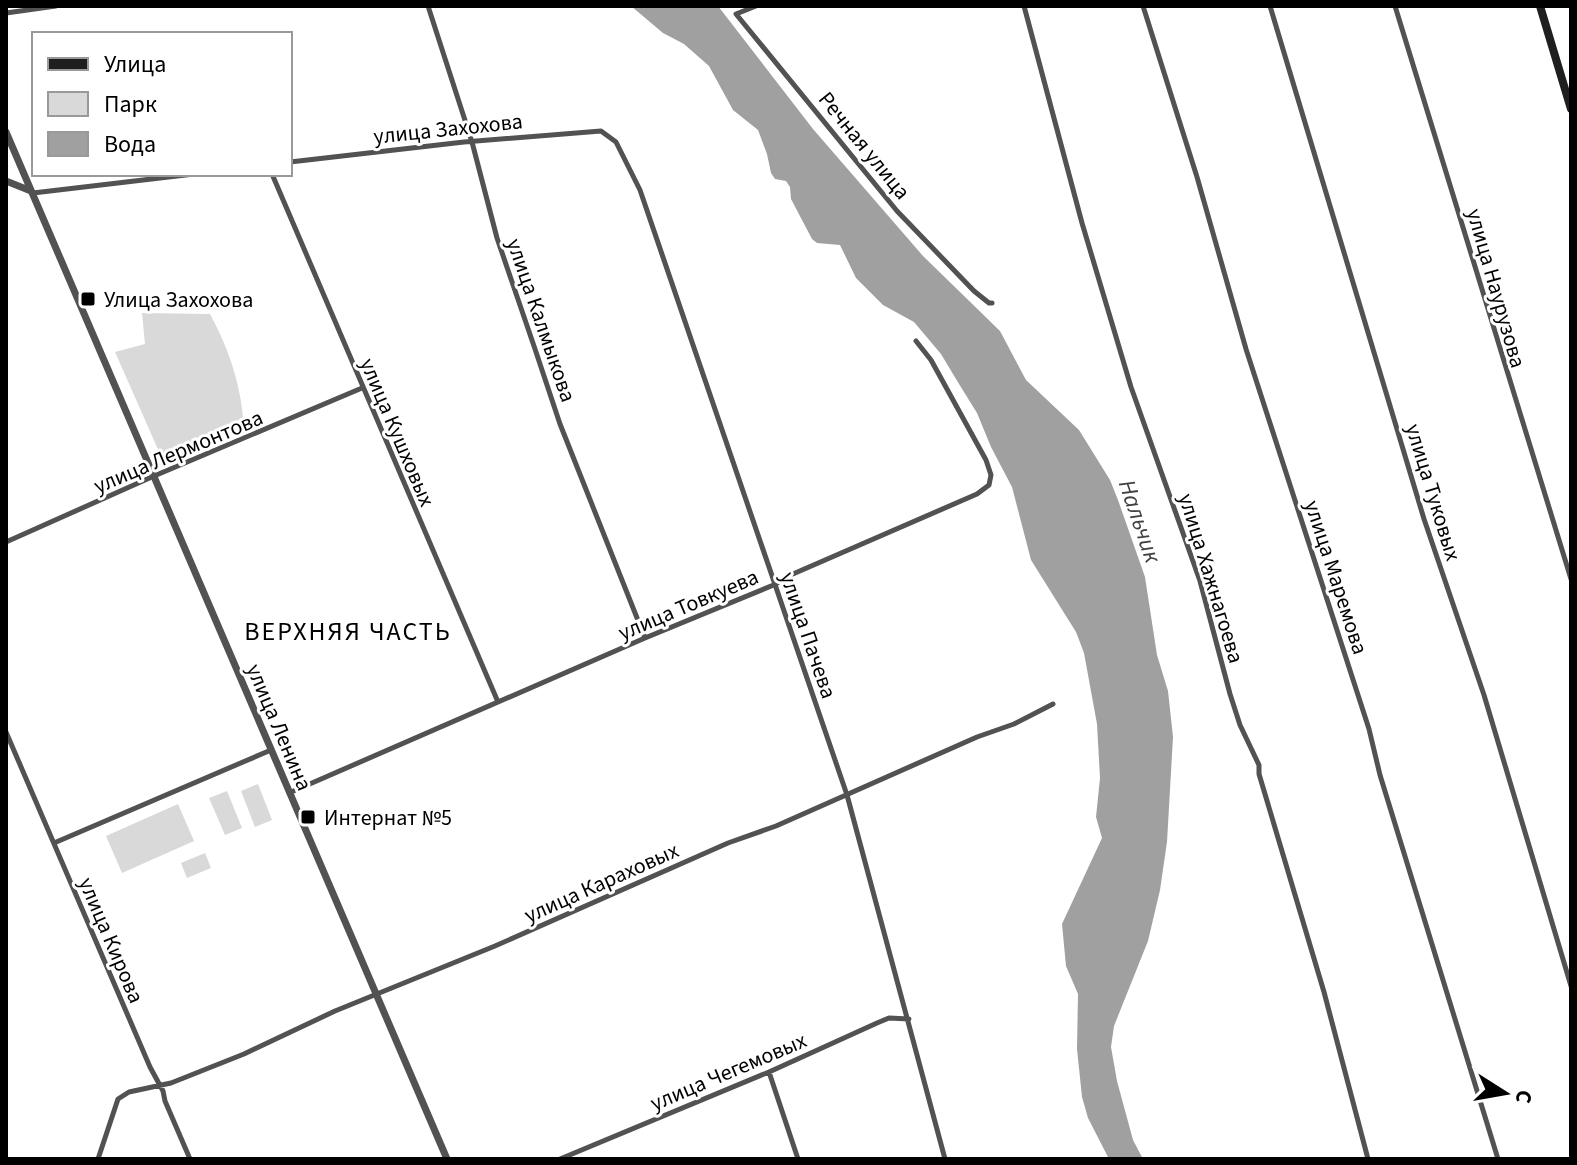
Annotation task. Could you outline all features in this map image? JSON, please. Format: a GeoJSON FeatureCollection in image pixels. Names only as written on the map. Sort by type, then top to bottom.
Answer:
{"type":"FeatureCollection","features":[{"type":"Feature","properties":{"kind":"main road"},"geometry":{"type":"LineString","coordinates":[[1540,6],[1571,109]]}},
{"type":"Feature","properties":{"kind":"street"},"geometry":{"type":"LineString","coordinates":[[6,13],[56,6]]}},
{"type":"Feature","properties":{"kind":"street","name":"улица Калмыкова"},"geometry":{"type":"LineString","coordinates":[[428,6],[472,142],[497,238],[555,409],[645,638]]}},
{"type":"Feature","properties":{"kind":"street","name":"Речная улица"},"geometry":{"type":"LineString","coordinates":[[756,6],[736,14],[897,211],[974,291],[992,303]]}},
{"type":"Feature","properties":{"kind":"street","name":"улица Хажнагоева"},"geometry":{"type":"LineString","coordinates":[[1024,6],[1082,223],[1135,399],[1208,605],[1240,725],[1259,765],[1280,850],[1324,992],[1368,1159]]}},
{"type":"Feature","properties":{"kind":"street","name":"улица Маремова"},"geometry":{"type":"LineString","coordinates":[[1143,6],[1197,177],[1246,349],[1369,729],[1380,775],[1498,1159]]}},
{"type":"Feature","properties":{"kind":"street","name":"улица Туковых"},"geometry":{"type":"LineString","coordinates":[[1270,6],[1424,519],[1484,695],[1571,986]]}},
{"type":"Feature","properties":{"kind":"street","name":"улица Наурузова"},"geometry":{"type":"LineString","coordinates":[[1395,6],[1571,579]]}},
{"type":"Feature","properties":{"kind":"street","name":"улица Захохова"},"geometry":{"type":"LineString","coordinates":[[292,162],[472,142],[601,131],[609,134]]}},
{"type":"Feature","properties":{"kind":"street","name":"улица Ленина"},"geometry":{"type":"LineString","coordinates":[[6,132],[447,1159]]}},
{"type":"Feature","properties":{"kind":"street","name":"улица Пачева"},"geometry":{"type":"LineString","coordinates":[[609,134],[623,153],[640,190],[847,795],[945,1159]]}},
{"type":"Feature","properties":{"kind":"street"},"geometry":{"type":"LineString","coordinates":[[6,181],[33,193],[177,176]]}},
{"type":"Feature","properties":{"kind":"street","name":"улица Кушховых"},"geometry":{"type":"LineString","coordinates":[[273,176],[498,702]]}},
{"type":"Feature","properties":{"kind":"street","name":"улица Товкуева"},"geometry":{"type":"LineString","coordinates":[[289,793],[776,584],[977,494],[989,485],[991,475],[980,448],[931,360],[916,341]]}},
{"type":"Feature","properties":{"kind":"street","name":"улица Лермонтова"},"geometry":{"type":"LineString","coordinates":[[6,542],[362,388]]}},
{"type":"Feature","properties":{"kind":"street","name":"улица Караховых"},"geometry":{"type":"LineString","coordinates":[[98,1159],[118,1099],[129,1092],[171,1083],[244,1054],[335,1011],[977,737],[1014,724],[1053,704]]}},
{"type":"Feature","properties":{"kind":"street","name":"улица Кирова"},"geometry":{"type":"LineString","coordinates":[[6,732],[190,1159]]}},
{"type":"Feature","properties":{"kind":"street"},"geometry":{"type":"LineString","coordinates":[[54,843],[271,750]]}},
{"type":"Feature","properties":{"kind":"street","name":"улица Чегемовых"},"geometry":{"type":"LineString","coordinates":[[560,1159],[889,1018],[909,1019]]}},
{"type":"Feature","properties":{"kind":"street"},"geometry":{"type":"LineString","coordinates":[[769,1072],[798,1159]]}},
{"type":"Feature","properties":{"kind":"green space"},"geometry":{"type":"Polygon","coordinates":[[[142,313],[210,314],[234,370],[244,430],[164,463],[115,352],[145,344],[142,313]]]}},
{"type":"Feature","properties":{"kind":"green space"},"geometry":{"type":"Polygon","coordinates":[[[258,784],[272,820],[255,827],[241,791],[258,784]]]}},
{"type":"Feature","properties":{"kind":"green space"},"geometry":{"type":"Polygon","coordinates":[[[227,791],[242,828],[225,835],[209,798],[227,791]]]}},
{"type":"Feature","properties":{"kind":"green space"},"geometry":{"type":"Polygon","coordinates":[[[178,804],[194,841],[122,873],[106,836],[178,804]]]}},
{"type":"Feature","properties":{"kind":"green space"},"geometry":{"type":"Polygon","coordinates":[[[205,853],[211,868],[187,878],[181,863],[205,853]]]}},
{"type":"Feature","properties":{"kind":"water"},"geometry":{"type":"Polygon","coordinates":[[[631,6],[718,6],[813,129],[923,256],[1000,331],[1026,380],[1079,430],[1110,480],[1145,577],[1157,655],[1168,691],[1173,737],[1167,842],[1160,890],[1148,941],[1114,1026],[1111,1047],[1133,1140],[1143,1159],[1109,1159],[1088,1118],[1082,1097],[1077,1049],[1078,994],[1066,966],[1062,924],[1102,838],[1096,817],[1100,778],[1097,724],[1084,653],[1076,632],[1031,560],[1012,487],[977,413],[941,354],[914,322],[883,305],[856,278],[840,245],[817,243],[812,239],[791,199],[790,187],[786,181],[775,179],[771,173],[758,130],[733,110],[709,66],[631,6]]]}},
{"type":"Feature","properties":{"kind":"place","name":"Улица Захохова"},"geometry":{"type":"Point","coordinates":[88,299]}},
{"type":"Feature","properties":{"kind":"place","name":"Интернат №5"},"geometry":{"type":"Point","coordinates":[308,817]}},
{"type":"Feature","properties":{"kind":"district","name":"ВЕРХНЯЯ ЧАСТЬ"},"geometry":{"type":"Point","coordinates":[348,631]}},
{"type":"Feature","properties":{"kind":"water label","name":"Нальчик"},"geometry":{"type":"Point","coordinates":[1140,521]}}]}
